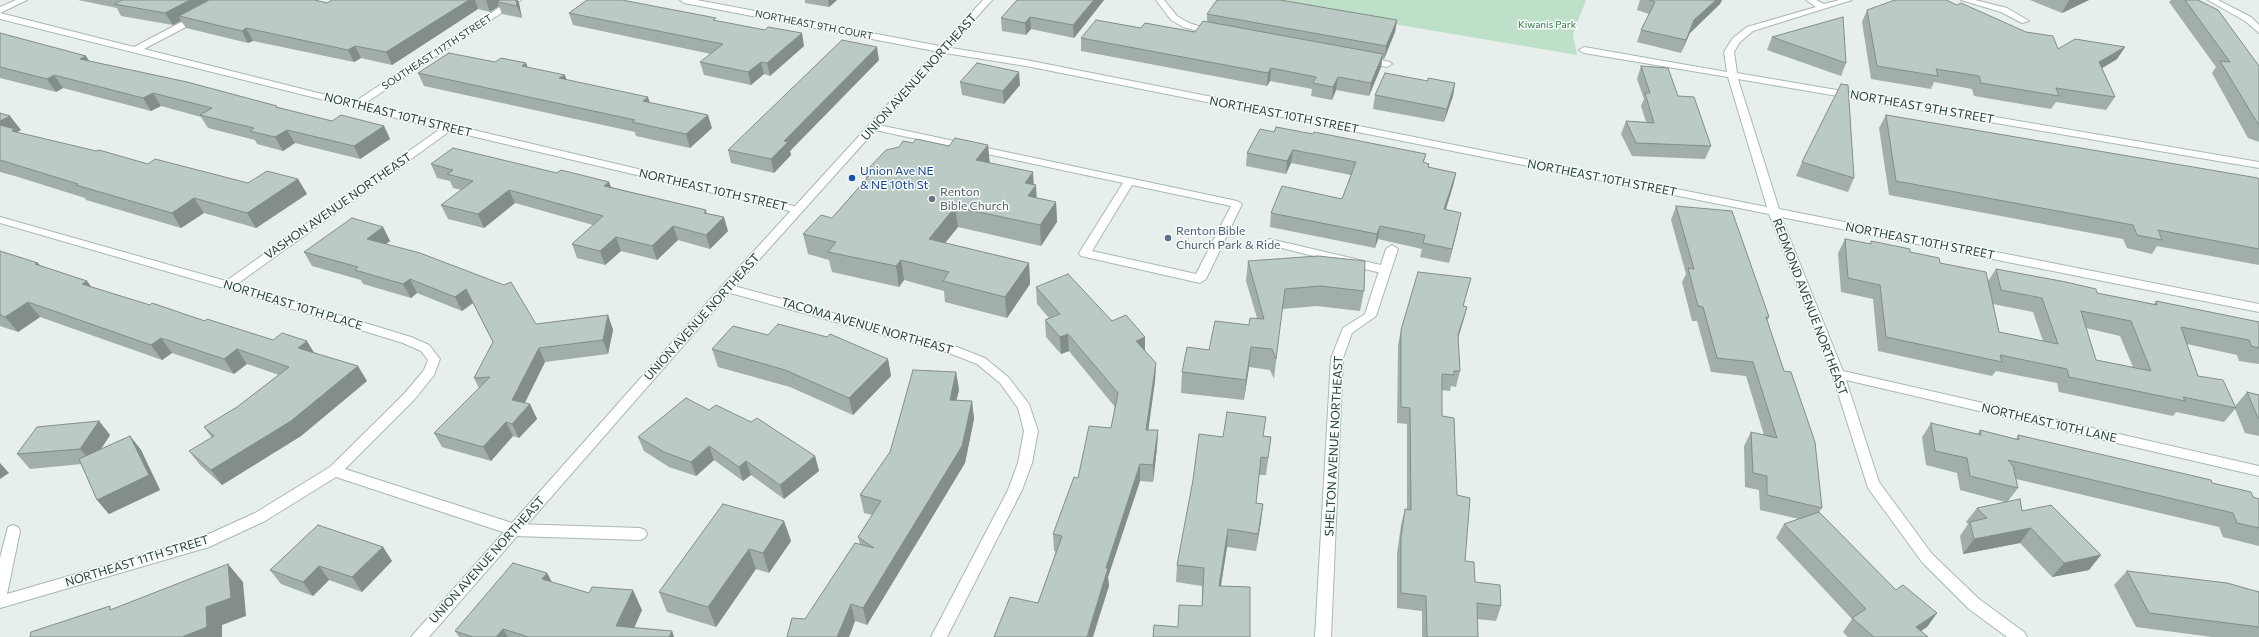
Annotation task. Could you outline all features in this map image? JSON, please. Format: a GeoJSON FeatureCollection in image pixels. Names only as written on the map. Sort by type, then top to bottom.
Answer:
{"type":"FeatureCollection","features":[{"type":"Feature","properties":{"kind":"street"},"geometry":{"type":"LineString","coordinates":[[0,10],[23,0]]}},
{"type":"Feature","properties":{"kind":"street","name":"SOUTHEAST 117TH STREET"},"geometry":{"type":"LineString","coordinates":[[356,105],[517,0]]}},
{"type":"Feature","properties":{"kind":"street","name":"NORTHEAST 9TH COURT"},"geometry":{"type":"LineString","coordinates":[[684,0],[945,50]]}},
{"type":"Feature","properties":{"kind":"street","name":"UNION AVENUE NORTHEAST"},"geometry":{"type":"LineString","coordinates":[[418,637],[515,530],[727,288],[945,50],[988,0]]}},
{"type":"Feature","properties":{"kind":"street"},"geometry":{"type":"LineString","coordinates":[[1160,0],[1174,18],[1186,25],[1225,35]]}},
{"type":"Feature","properties":{"kind":"street"},"geometry":{"type":"LineString","coordinates":[[1810,0],[1823,7]]}},
{"type":"Feature","properties":{"kind":"street","name":"REDMOND AVENUE NORTHEAST"},"geometry":{"type":"LineString","coordinates":[[1848,0],[1750,29],[1736,40],[1729,52],[1732,74],[1774,212],[1838,374],[1873,484],[1927,558],[1974,604],[2019,637]]}},
{"type":"Feature","properties":{"kind":"street"},"geometry":{"type":"LineString","coordinates":[[1965,0],[2004,10],[2025,21]]}},
{"type":"Feature","properties":{"kind":"street"},"geometry":{"type":"LineString","coordinates":[[2212,0],[2248,19],[2259,30]]}},
{"type":"Feature","properties":{"kind":"street"},"geometry":{"type":"LineString","coordinates":[[137,50],[204,14]]}},
{"type":"Feature","properties":{"kind":"street","name":"NORTHEAST 10TH STREET"},"geometry":{"type":"LineString","coordinates":[[0,16],[448,128],[798,210]]}},
{"type":"Feature","properties":{"kind":"street","name":"NORTHEAST 10TH STREET"},"geometry":{"type":"LineString","coordinates":[[945,50],[1026,63],[2259,308]]}},
{"type":"Feature","properties":{"kind":"street","name":"NORTHEAST 9TH STREET"},"geometry":{"type":"LineString","coordinates":[[1584,50],[2259,165]]}},
{"type":"Feature","properties":{"kind":"street"},"geometry":{"type":"LineString","coordinates":[[1356,58],[1387,64]]}},
{"type":"Feature","properties":{"kind":"street"},"geometry":{"type":"LineString","coordinates":[[874,127],[1129,181],[1237,204],[1200,279],[1084,253],[1129,181]]}},
{"type":"Feature","properties":{"kind":"street","name":"VASHON AVENUE NORTHEAST"},"geometry":{"type":"LineString","coordinates":[[228,285],[448,128]]}},
{"type":"Feature","properties":{"kind":"street","name":"NORTHEAST 10TH PLACE"},"geometry":{"type":"LineString","coordinates":[[0,220],[228,285],[407,340],[425,348],[434,359],[430,372],[409,396],[335,471]]}},
{"type":"Feature","properties":{"kind":"street"},"geometry":{"type":"LineString","coordinates":[[1270,242],[1385,270]]}},
{"type":"Feature","properties":{"kind":"street","name":"SHELTON AVENUE NORTHEAST"},"geometry":{"type":"LineString","coordinates":[[1324,637],[1337,358],[1346,331],[1370,316],[1392,249]]}},
{"type":"Feature","properties":{"kind":"street","name":"TACOMA AVENUE NORTHEAST"},"geometry":{"type":"LineString","coordinates":[[727,288],[953,350],[981,361],[1004,380],[1024,407],[1031,431],[1025,463],[1015,490],[939,637]]}},
{"type":"Feature","properties":{"kind":"street","name":"NORTHEAST 10TH LANE"},"geometry":{"type":"LineString","coordinates":[[1838,374],[2259,471]]}},
{"type":"Feature","properties":{"kind":"street"},"geometry":{"type":"LineString","coordinates":[[335,471],[515,530],[640,534]]}},
{"type":"Feature","properties":{"kind":"street","name":"NORTHEAST 11TH STREET"},"geometry":{"type":"LineString","coordinates":[[0,602],[204,543],[260,517],[335,471]]}},
{"type":"Feature","properties":{"kind":"street"},"geometry":{"type":"LineString","coordinates":[[0,593],[13,531]]}},
{"type":"Feature","properties":{"kind":"green space","name":"Kiwanis Park"},"geometry":{"type":"Polygon","coordinates":[[[1252,0],[1586,0],[1573,34],[1577,55],[1252,0]]]}},
{"type":"Feature","properties":{"kind":"building"},"geometry":{"type":"Polygon","coordinates":[[[122,0],[190,0],[165,13],[114,4],[122,0]]]}},
{"type":"Feature","properties":{"kind":"building"},"geometry":{"type":"Polygon","coordinates":[[[209,0],[315,0],[327,3],[332,0],[469,0],[386,52],[355,46],[348,50],[246,28],[242,31],[179,16],[209,0]]]}},
{"type":"Feature","properties":{"kind":"building"},"geometry":{"type":"Polygon","coordinates":[[[500,0],[516,0],[517,6],[498,2],[500,0]]]}},
{"type":"Feature","properties":{"kind":"building"},"geometry":{"type":"Polygon","coordinates":[[[587,0],[622,0],[716,18],[713,20],[765,30],[768,27],[802,33],[767,63],[761,62],[748,72],[700,62],[723,44],[569,13],[587,0]]]}},
{"type":"Feature","properties":{"kind":"building"},"geometry":{"type":"Polygon","coordinates":[[[1017,0],[1094,0],[1073,25],[1030,17],[1025,23],[1001,18],[1017,0]]]}},
{"type":"Feature","properties":{"kind":"building"},"geometry":{"type":"Polygon","coordinates":[[[1217,0],[1280,0],[1397,20],[1386,46],[1207,14],[1217,0]]]}},
{"type":"Feature","properties":{"kind":"building"},"geometry":{"type":"Polygon","coordinates":[[[1650,0],[1716,0],[1694,20],[1686,40],[1641,30],[1655,2],[1650,0]]]}},
{"type":"Feature","properties":{"kind":"building"},"geometry":{"type":"Polygon","coordinates":[[[1895,0],[1946,0],[1957,5],[1961,3],[2026,32],[2053,36],[2058,49],[2075,39],[2125,47],[2099,62],[2115,97],[2056,88],[2059,96],[1981,83],[1979,76],[1936,69],[1938,76],[1877,66],[1867,10],[1895,0]]]}},
{"type":"Feature","properties":{"kind":"building"},"geometry":{"type":"Polygon","coordinates":[[[2185,0],[2198,0],[2218,10],[2259,66],[2259,125],[2220,61],[2230,62],[2185,0]]]}},
{"type":"Feature","properties":{"kind":"building"},"geometry":{"type":"Polygon","coordinates":[[[1843,17],[1846,63],[1772,37],[1843,17]]]}},
{"type":"Feature","properties":{"kind":"building"},"geometry":{"type":"Polygon","coordinates":[[[1096,20],[1141,28],[1145,23],[1195,32],[1203,21],[1383,54],[1371,83],[1338,77],[1333,87],[1313,83],[1316,77],[1271,68],[1268,73],[1081,38],[1096,20]]]}},
{"type":"Feature","properties":{"kind":"building"},"geometry":{"type":"Polygon","coordinates":[[[0,33],[86,56],[80,59],[187,82],[332,121],[341,115],[384,126],[354,146],[287,130],[275,137],[250,131],[254,128],[200,115],[212,108],[153,93],[143,98],[54,75],[47,79],[0,67],[0,33]]]}},
{"type":"Feature","properties":{"kind":"building"},"geometry":{"type":"Polygon","coordinates":[[[842,40],[877,47],[784,141],[788,142],[771,159],[728,150],[842,40]]]}},
{"type":"Feature","properties":{"kind":"building"},"geometry":{"type":"Polygon","coordinates":[[[449,53],[495,62],[501,58],[526,63],[522,66],[565,75],[559,78],[648,97],[643,101],[708,115],[686,134],[632,122],[635,120],[418,73],[449,53]]]}},
{"type":"Feature","properties":{"kind":"building"},"geometry":{"type":"Polygon","coordinates":[[[977,63],[1019,72],[1003,91],[960,82],[977,63]]]}},
{"type":"Feature","properties":{"kind":"building"},"geometry":{"type":"Polygon","coordinates":[[[1641,66],[1668,68],[1678,96],[1694,97],[1711,146],[1636,143],[1626,121],[1654,123],[1645,93],[1650,93],[1641,66]]]}},
{"type":"Feature","properties":{"kind":"building"},"geometry":{"type":"Polygon","coordinates":[[[1385,73],[1428,81],[1428,78],[1455,83],[1447,109],[1375,95],[1385,73]]]}},
{"type":"Feature","properties":{"kind":"building"},"geometry":{"type":"Polygon","coordinates":[[[1841,84],[1848,85],[1854,178],[1802,162],[1841,84]]]}},
{"type":"Feature","properties":{"kind":"building"},"geometry":{"type":"Polygon","coordinates":[[[0,113],[10,116],[0,121],[0,113]]]}},
{"type":"Feature","properties":{"kind":"building"},"geometry":{"type":"Polygon","coordinates":[[[1886,115],[2258,178],[2259,249],[2158,230],[2162,240],[2137,235],[2133,225],[1896,181],[1886,115]]]}},
{"type":"Feature","properties":{"kind":"building"},"geometry":{"type":"Polygon","coordinates":[[[0,125],[15,129],[12,131],[96,151],[99,150],[148,164],[155,159],[248,183],[267,171],[298,179],[247,213],[194,198],[172,213],[76,185],[78,184],[0,160],[0,125]]]}},
{"type":"Feature","properties":{"kind":"building"},"geometry":{"type":"Polygon","coordinates":[[[1276,127],[1313,134],[1314,132],[1426,154],[1423,162],[1429,164],[1428,167],[1456,173],[1444,209],[1461,213],[1452,249],[1423,243],[1425,235],[1380,226],[1377,234],[1271,213],[1282,186],[1342,199],[1356,162],[1293,150],[1287,161],[1247,153],[1260,129],[1274,132],[1276,127]]]}},
{"type":"Feature","properties":{"kind":"building"},"geometry":{"type":"Polygon","coordinates":[[[955,138],[988,145],[976,160],[1033,172],[1025,183],[1036,185],[1028,196],[1056,202],[1040,225],[955,207],[929,239],[1029,263],[1005,297],[943,281],[949,272],[901,260],[896,266],[828,252],[836,242],[803,234],[821,215],[832,218],[869,176],[865,172],[886,150],[899,147],[903,141],[913,143],[916,139],[949,146],[955,138]]]}},
{"type":"Feature","properties":{"kind":"building"},"geometry":{"type":"Polygon","coordinates":[[[453,148],[557,173],[561,170],[609,182],[604,186],[706,210],[704,213],[724,217],[706,235],[673,226],[652,246],[616,237],[600,251],[572,244],[603,216],[509,190],[478,214],[441,205],[473,181],[447,174],[453,170],[431,164],[453,148]]]}},
{"type":"Feature","properties":{"kind":"building"},"geometry":{"type":"Polygon","coordinates":[[[1676,206],[1732,211],[1769,317],[1766,317],[1784,371],[1791,372],[1815,442],[1822,508],[1767,495],[1767,476],[1753,473],[1751,432],[1777,438],[1753,362],[1717,358],[1703,307],[1698,306],[1688,268],[1694,269],[1676,206]]]}},
{"type":"Feature","properties":{"kind":"building"},"geometry":{"type":"Polygon","coordinates":[[[352,218],[383,227],[367,239],[420,253],[504,285],[511,282],[536,324],[608,315],[603,340],[539,348],[512,400],[530,404],[512,424],[506,422],[483,447],[434,433],[490,377],[474,378],[493,342],[466,289],[455,297],[410,279],[403,284],[355,270],[358,267],[304,252],[352,218]]]}},
{"type":"Feature","properties":{"kind":"building"},"geometry":{"type":"Polygon","coordinates":[[[1845,239],[1871,244],[1871,241],[1910,249],[1910,252],[1939,258],[1940,263],[1986,272],[1999,332],[2058,344],[2042,298],[2001,290],[1996,269],[2096,289],[2097,293],[2157,305],[2156,301],[2259,322],[2259,348],[2251,346],[2249,340],[2181,327],[2198,376],[2223,380],[2236,408],[2183,397],[2185,401],[2069,377],[2067,369],[2000,355],[2002,362],[1886,337],[1880,285],[1848,278],[1845,239]],[[2081,311],[2096,360],[2151,371],[2131,321],[2081,311]]]}},
{"type":"Feature","properties":{"kind":"building"},"geometry":{"type":"Polygon","coordinates":[[[0,251],[87,281],[82,284],[150,305],[152,303],[205,321],[207,319],[273,340],[282,333],[307,341],[298,348],[358,366],[291,421],[211,470],[189,451],[214,436],[204,427],[237,407],[289,367],[237,349],[224,359],[161,338],[151,345],[28,302],[5,317],[0,315],[0,251]]]}},
{"type":"Feature","properties":{"kind":"building"},"geometry":{"type":"Polygon","coordinates":[[[1318,256],[1365,261],[1364,291],[1320,286],[1285,289],[1276,359],[1272,349],[1251,347],[1246,380],[1182,372],[1187,347],[1209,350],[1215,321],[1249,325],[1250,318],[1264,319],[1248,261],[1318,256]]]}},
{"type":"Feature","properties":{"kind":"building"},"geometry":{"type":"Polygon","coordinates":[[[1418,272],[1471,278],[1463,306],[1467,307],[1458,335],[1460,371],[1454,371],[1454,375],[1442,374],[1442,416],[1454,418],[1457,495],[1470,498],[1465,561],[1474,562],[1475,582],[1500,585],[1501,606],[1477,603],[1478,637],[1427,637],[1426,596],[1401,593],[1401,538],[1405,509],[1411,510],[1410,408],[1401,407],[1401,330],[1418,272]]]}},
{"type":"Feature","properties":{"kind":"building"},"geometry":{"type":"Polygon","coordinates":[[[1068,274],[1112,321],[1126,315],[1145,337],[1136,341],[1156,363],[1146,430],[1158,430],[1153,465],[1140,464],[1106,568],[1108,568],[1087,637],[994,637],[1010,597],[1038,603],[1062,536],[1053,534],[1074,477],[1078,478],[1089,426],[1111,428],[1118,393],[1068,334],[1060,337],[1045,320],[1060,314],[1036,287],[1068,274]]]}},
{"type":"Feature","properties":{"kind":"building"},"geometry":{"type":"Polygon","coordinates":[[[778,324],[827,337],[830,334],[888,359],[849,398],[785,370],[712,349],[733,326],[768,335],[778,324]]]}},
{"type":"Feature","properties":{"kind":"building"},"geometry":{"type":"Polygon","coordinates":[[[913,370],[956,372],[950,400],[972,401],[962,446],[863,608],[851,604],[837,637],[787,637],[792,618],[805,619],[855,543],[874,548],[858,537],[881,501],[860,495],[890,452],[913,370]]]}},
{"type":"Feature","properties":{"kind":"building"},"geometry":{"type":"Polygon","coordinates":[[[2247,392],[2259,395],[2259,418],[2258,418],[2247,392]]]}},
{"type":"Feature","properties":{"kind":"building"},"geometry":{"type":"Polygon","coordinates":[[[686,398],[709,410],[716,405],[751,422],[757,418],[815,456],[780,485],[746,461],[739,467],[709,446],[691,462],[664,452],[638,437],[686,398]]]}},
{"type":"Feature","properties":{"kind":"building"},"geometry":{"type":"Polygon","coordinates":[[[1227,412],[1266,417],[1263,436],[1271,437],[1268,458],[1261,457],[1256,503],[1263,504],[1258,534],[1228,529],[1219,586],[1250,587],[1250,637],[1153,637],[1154,625],[1178,627],[1179,605],[1202,606],[1204,568],[1177,565],[1193,480],[1199,434],[1223,437],[1227,412]]]}},
{"type":"Feature","properties":{"kind":"building"},"geometry":{"type":"Polygon","coordinates":[[[99,421],[80,449],[17,454],[37,427],[99,421]]]}},
{"type":"Feature","properties":{"kind":"building"},"geometry":{"type":"Polygon","coordinates":[[[1931,423],[1981,435],[1980,430],[2019,440],[2018,435],[2211,480],[2212,483],[2251,492],[2253,497],[2259,499],[2259,528],[2237,523],[2233,513],[2008,460],[2013,466],[2018,488],[1970,476],[1967,458],[1935,451],[1931,423]]]}},
{"type":"Feature","properties":{"kind":"building"},"geometry":{"type":"Polygon","coordinates":[[[130,436],[149,475],[97,500],[79,459],[130,436]]]}},
{"type":"Feature","properties":{"kind":"building"},"geometry":{"type":"Polygon","coordinates":[[[2020,499],[2022,511],[2051,505],[2101,555],[2064,563],[2031,528],[1974,539],[1970,522],[1987,518],[1977,508],[2020,499]]]}},
{"type":"Feature","properties":{"kind":"building"},"geometry":{"type":"Polygon","coordinates":[[[723,504],[784,521],[763,553],[749,549],[708,607],[659,592],[723,504]]]}},
{"type":"Feature","properties":{"kind":"building"},"geometry":{"type":"Polygon","coordinates":[[[1819,512],[1896,590],[1903,585],[1937,613],[1916,627],[1928,637],[1874,637],[1852,618],[1866,609],[1784,524],[1819,512]]]}},
{"type":"Feature","properties":{"kind":"building"},"geometry":{"type":"Polygon","coordinates":[[[318,525],[383,547],[352,577],[319,566],[303,582],[270,570],[318,525]]]}},
{"type":"Feature","properties":{"kind":"building"},"geometry":{"type":"Polygon","coordinates":[[[513,563],[547,573],[542,579],[589,593],[592,587],[633,590],[616,626],[672,631],[669,637],[529,637],[503,629],[496,637],[473,637],[455,631],[513,563]]]}},
{"type":"Feature","properties":{"kind":"building"},"geometry":{"type":"Polygon","coordinates":[[[228,564],[231,598],[206,607],[207,627],[182,637],[30,637],[31,632],[110,606],[110,610],[228,564]]]}},
{"type":"Feature","properties":{"kind":"building"},"geometry":{"type":"Polygon","coordinates":[[[2127,571],[2227,583],[2259,592],[2259,627],[2149,613],[2127,571]]]}},
{"type":"Feature","properties":{"kind":"place","name":"Union Ave NE & NE 10th St"},"geometry":{"type":"Point","coordinates":[852,178]}},
{"type":"Feature","properties":{"kind":"place","name":"Renton Bible Church"},"geometry":{"type":"Point","coordinates":[932,199]}},
{"type":"Feature","properties":{"kind":"place","name":"Renton Bible Church Park & Ride"},"geometry":{"type":"Point","coordinates":[1168,238]}}]}
